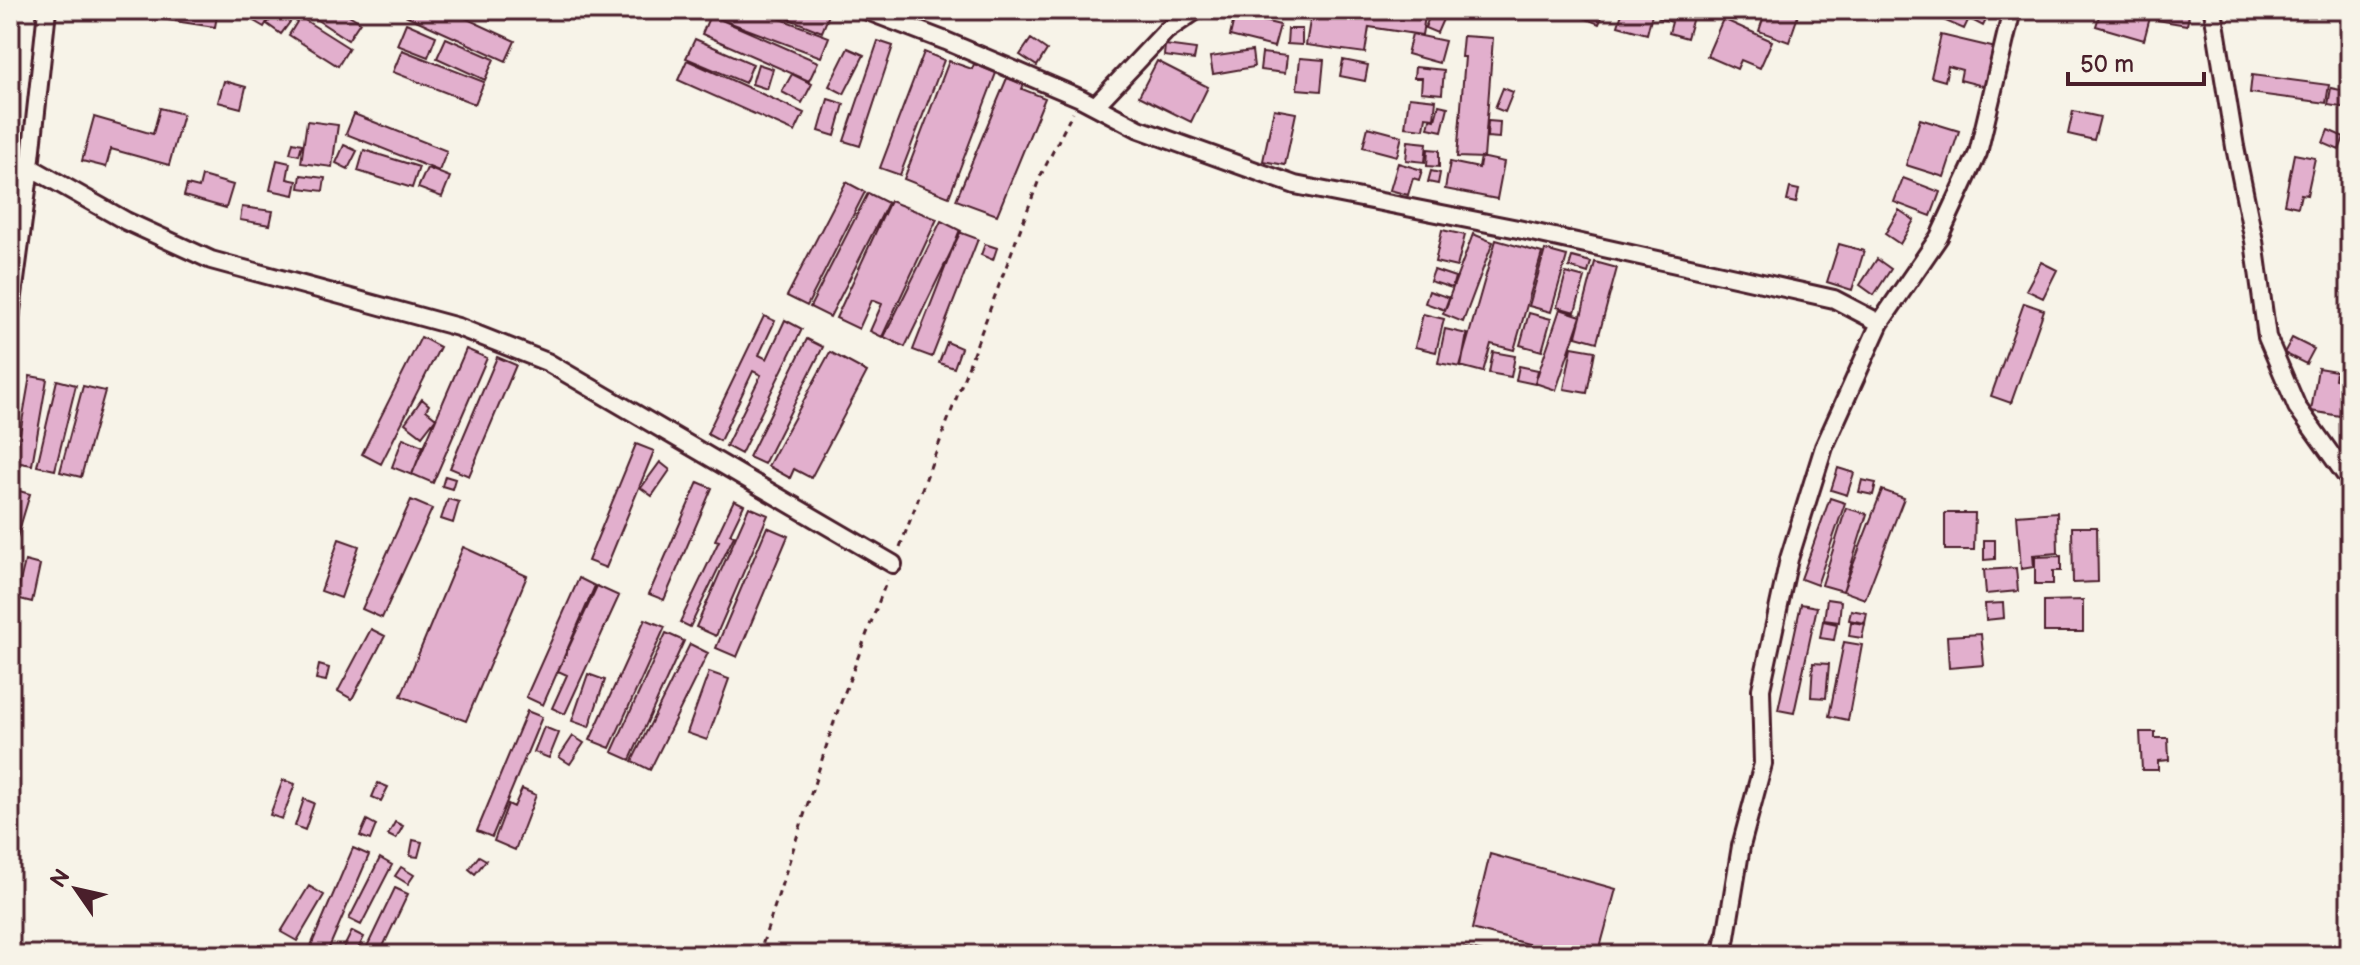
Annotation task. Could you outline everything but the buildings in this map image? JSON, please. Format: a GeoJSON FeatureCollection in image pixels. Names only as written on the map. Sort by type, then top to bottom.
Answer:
{"type":"FeatureCollection","features":[{"type":"Feature","properties":{"kind":"street"},"geometry":{"type":"LineString","coordinates":[[10,318],[47,10]]}},
{"type":"Feature","properties":{"kind":"street"},"geometry":{"type":"LineString","coordinates":[[865,10],[1080,98],[1139,129],[1295,185],[1534,232],[1834,299],[1880,323]]}},
{"type":"Feature","properties":{"kind":"street"},"geometry":{"type":"LineString","coordinates":[[1723,955],[1741,846],[1763,764],[1761,689],[1789,559],[1824,447],[1880,323],[1939,237],[1978,153],[2012,10]]}},
{"type":"Feature","properties":{"kind":"street"},"geometry":{"type":"LineString","coordinates":[[2213,10],[2254,241],[2267,337],[2297,407],[2350,481]]}},
{"type":"Feature","properties":{"kind":"street"},"geometry":{"type":"LineString","coordinates":[[1096,105],[1166,31],[1194,11]]}},
{"type":"Feature","properties":{"kind":"street"},"geometry":{"type":"LineString","coordinates":[[10,168],[30,167],[126,221],[211,260],[458,327],[547,362],[893,564]]}},
{"type":"Feature","properties":{"kind":"path"},"geometry":{"type":"LineString","coordinates":[[759,955],[837,713],[1040,177],[1080,98]]}}]}
